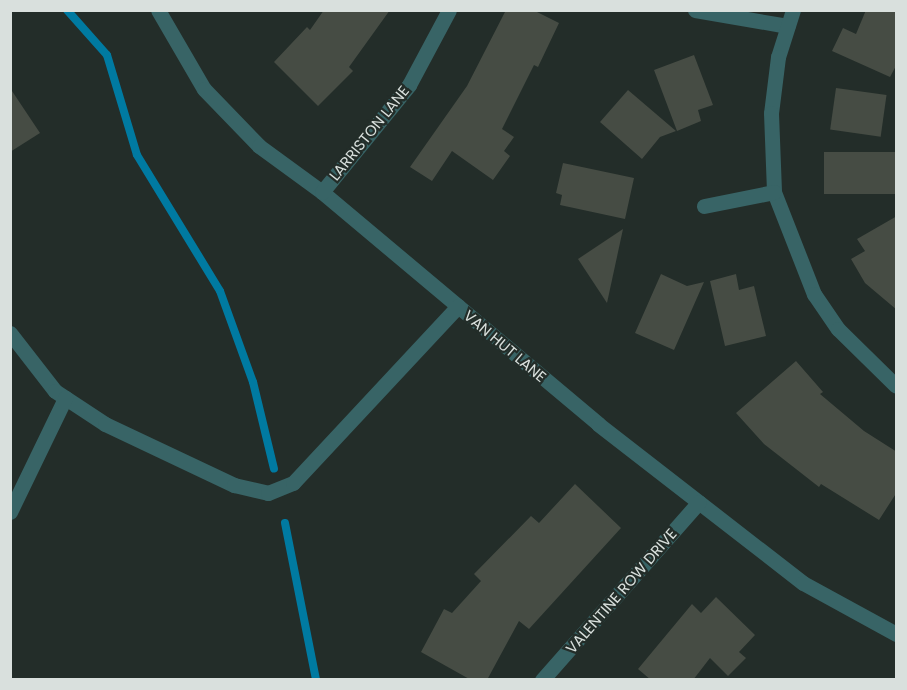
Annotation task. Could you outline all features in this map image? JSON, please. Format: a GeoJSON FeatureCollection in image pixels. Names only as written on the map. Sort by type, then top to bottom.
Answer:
{"type":"FeatureCollection","features":[{"type":"Feature","properties":{"kind":"street","name":"VAN HUT LANE"},"geometry":{"type":"LineString","coordinates":[[158,10],[204,89],[259,146],[322,192],[598,424],[803,583],[897,634]]}},
{"type":"Feature","properties":{"kind":"street","name":"LARRISTON LANE"},"geometry":{"type":"LineString","coordinates":[[322,192],[409,85],[449,10]]}},
{"type":"Feature","properties":{"kind":"street"},"geometry":{"type":"LineString","coordinates":[[695,10],[788,26]]}},
{"type":"Feature","properties":{"kind":"street"},"geometry":{"type":"LineString","coordinates":[[793,10],[778,57],[771,113],[774,192],[814,294],[838,329],[897,386]]}},
{"type":"Feature","properties":{"kind":"street"},"geometry":{"type":"LineString","coordinates":[[704,206],[774,192]]}},
{"type":"Feature","properties":{"kind":"street"},"geometry":{"type":"LineString","coordinates":[[10,333],[55,391],[105,424],[223,480],[268,493],[293,483],[458,306]]}},
{"type":"Feature","properties":{"kind":"street"},"geometry":{"type":"LineString","coordinates":[[10,512],[65,398]]}},
{"type":"Feature","properties":{"kind":"street","name":"VALENTINE ROW DRIVE"},"geometry":{"type":"LineString","coordinates":[[542,680],[699,502]]}},
{"type":"Feature","properties":{"kind":"building"},"geometry":{"type":"Polygon","coordinates":[[[324,10],[390,10],[349,67],[353,71],[318,106],[274,62],[307,27],[310,30],[324,10]]]}},
{"type":"Feature","properties":{"kind":"building"},"geometry":{"type":"Polygon","coordinates":[[[506,10],[533,10],[559,23],[538,67],[534,65],[502,129],[514,137],[504,151],[510,156],[493,180],[452,151],[432,181],[410,167],[467,86],[506,10]]]}},
{"type":"Feature","properties":{"kind":"building"},"geometry":{"type":"Polygon","coordinates":[[[866,10],[897,10],[897,64],[890,77],[832,51],[843,28],[856,34],[866,10]]]}},
{"type":"Feature","properties":{"kind":"building"},"geometry":{"type":"Polygon","coordinates":[[[694,55],[713,105],[698,110],[701,121],[677,131],[654,70],[694,55]]]}},
{"type":"Feature","properties":{"kind":"building"},"geometry":{"type":"Polygon","coordinates":[[[10,88],[40,133],[10,152],[10,88]]]}},
{"type":"Feature","properties":{"kind":"building"},"geometry":{"type":"Polygon","coordinates":[[[836,88],[887,95],[881,137],[830,130],[836,88]]]}},
{"type":"Feature","properties":{"kind":"building"},"geometry":{"type":"Polygon","coordinates":[[[628,90],[676,131],[660,137],[642,159],[600,122],[628,90]]]}},
{"type":"Feature","properties":{"kind":"building"},"geometry":{"type":"Polygon","coordinates":[[[824,152],[896,152],[896,194],[824,194],[824,152]]]}},
{"type":"Feature","properties":{"kind":"building"},"geometry":{"type":"Polygon","coordinates":[[[563,163],[634,178],[625,219],[560,205],[562,195],[556,193],[563,163]]]}},
{"type":"Feature","properties":{"kind":"building"},"geometry":{"type":"Polygon","coordinates":[[[897,216],[897,310],[865,283],[851,259],[865,251],[857,239],[897,216]]]}},
{"type":"Feature","properties":{"kind":"building"},"geometry":{"type":"Polygon","coordinates":[[[623,229],[607,303],[578,259],[623,229]]]}},
{"type":"Feature","properties":{"kind":"building"},"geometry":{"type":"Polygon","coordinates":[[[661,274],[687,286],[704,282],[674,350],[635,333],[661,274]]]}},
{"type":"Feature","properties":{"kind":"building"},"geometry":{"type":"Polygon","coordinates":[[[736,274],[739,290],[754,286],[766,336],[725,346],[710,281],[736,274]]]}},
{"type":"Feature","properties":{"kind":"building"},"geometry":{"type":"Polygon","coordinates":[[[796,361],[823,392],[820,394],[864,431],[897,452],[897,492],[879,520],[821,484],[819,487],[764,444],[736,413],[796,361]]]}},
{"type":"Feature","properties":{"kind":"building"},"geometry":{"type":"Polygon","coordinates":[[[575,484],[621,528],[529,629],[519,621],[487,680],[471,680],[421,652],[444,609],[452,613],[481,581],[474,574],[531,516],[539,523],[575,484]]]}},
{"type":"Feature","properties":{"kind":"building"},"geometry":{"type":"Polygon","coordinates":[[[716,597],[755,635],[739,652],[746,658],[728,676],[710,658],[693,680],[651,680],[638,669],[692,604],[701,613],[716,597]]]}},
{"type":"Feature","properties":{"kind":"waterway"},"geometry":{"type":"LineString","coordinates":[[67,10],[107,55],[137,155],[220,291],[253,382],[274,469]]}},
{"type":"Feature","properties":{"kind":"waterway"},"geometry":{"type":"LineString","coordinates":[[285,523],[316,680]]}}]}
